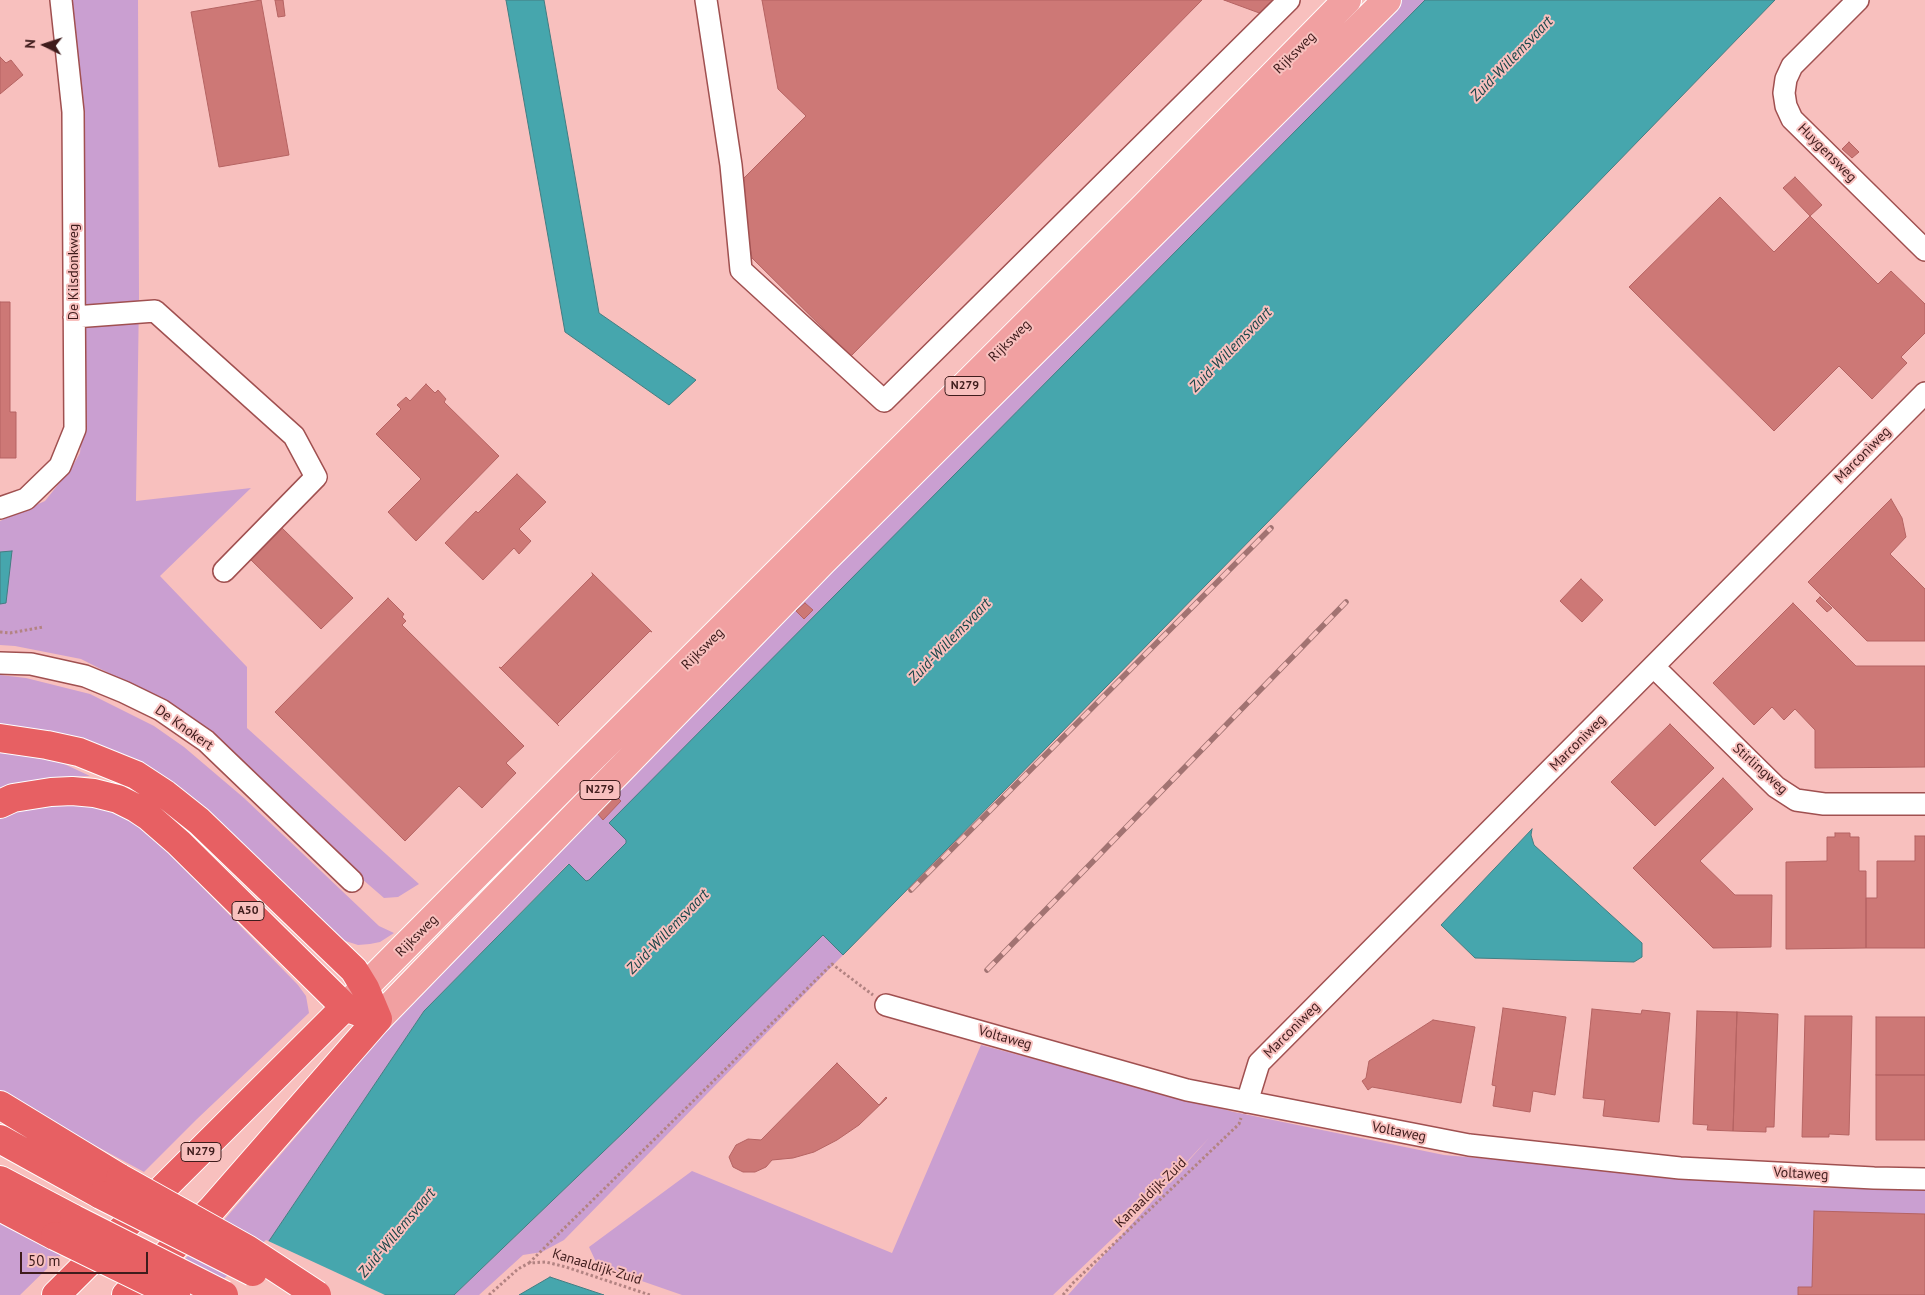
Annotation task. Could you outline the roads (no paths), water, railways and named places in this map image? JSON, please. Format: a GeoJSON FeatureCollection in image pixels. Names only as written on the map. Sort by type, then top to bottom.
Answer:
{"type":"FeatureCollection","features":[{"type":"Feature","properties":{"kind":"highway","name":"A50"},"geometry":{"type":"LineString","coordinates":[[0,738],[79,752],[112,764],[150,784],[199,820],[354,970],[365,988],[378,1019]]}},
{"type":"Feature","properties":{"kind":"highway","name":"A50"},"geometry":{"type":"LineString","coordinates":[[0,804],[13,798],[50,792],[72,791],[118,800],[136,808],[180,843],[345,1007],[378,1019]]}},
{"type":"Feature","properties":{"kind":"highway","name":"Rijksweg"},"geometry":{"type":"LineString","coordinates":[[56,1295],[345,1007]]}},
{"type":"Feature","properties":{"kind":"highway","name":"Rijksweg"},"geometry":{"type":"LineString","coordinates":[[126,1295],[212,1209],[378,1019]]}},
{"type":"Feature","properties":{"kind":"highway"},"geometry":{"type":"LineString","coordinates":[[0,1105],[110,1186],[302,1295]]}},
{"type":"Feature","properties":{"kind":"highway"},"geometry":{"type":"LineString","coordinates":[[0,1139],[110,1186],[247,1249],[317,1295]]}},
{"type":"Feature","properties":{"kind":"highway"},"geometry":{"type":"LineString","coordinates":[[0,1180],[65,1228],[176,1295]]}},
{"type":"Feature","properties":{"kind":"highway"},"geometry":{"type":"LineString","coordinates":[[0,1207],[65,1228],[224,1295]]}},
{"type":"Feature","properties":{"kind":"main road","name":"Rijksweg"},"geometry":{"type":"LineString","coordinates":[[345,1007],[1347,0]]}},
{"type":"Feature","properties":{"kind":"main road","name":"Rijksweg"},"geometry":{"type":"LineString","coordinates":[[378,1019],[823,561],[1387,0]]}},
{"type":"Feature","properties":{"kind":"street","name":"De Kilsdonkweg"},"geometry":{"type":"LineString","coordinates":[[0,508],[26,499],[60,466],[75,429],[73,112],[61,0]]}},
{"type":"Feature","properties":{"kind":"street"},"geometry":{"type":"LineString","coordinates":[[706,0],[731,165],[741,270],[884,401],[1289,0]]}},
{"type":"Feature","properties":{"kind":"street","name":"Huygensweg"},"geometry":{"type":"LineString","coordinates":[[1858,0],[1792,66],[1786,79],[1784,92],[1786,106],[1792,119],[1925,250]]}},
{"type":"Feature","properties":{"kind":"street"},"geometry":{"type":"LineString","coordinates":[[74,317],[155,311],[294,436],[316,477],[224,571]]}},
{"type":"Feature","properties":{"kind":"street","name":"Marconiweg"},"geometry":{"type":"LineString","coordinates":[[1247,1102],[1258,1063],[1925,393]]}},
{"type":"Feature","properties":{"kind":"street","name":"De Knokert"},"geometry":{"type":"LineString","coordinates":[[0,663],[31,664],[85,676],[161,710],[206,741],[352,881]]}},
{"type":"Feature","properties":{"kind":"street","name":"Stirlingweg"},"geometry":{"type":"LineString","coordinates":[[1654,667],[1776,787],[1796,800],[1824,804],[1925,804]]}},
{"type":"Feature","properties":{"kind":"street","name":"Voltaweg"},"geometry":{"type":"LineString","coordinates":[[886,1005],[1187,1090],[1468,1145],[1680,1168],[1925,1179]]}},
{"type":"Feature","properties":{"kind":"water"},"geometry":{"type":"Polygon","coordinates":[[[506,0],[544,0],[599,313],[696,380],[669,405],[565,332],[506,0]]]}},
{"type":"Feature","properties":{"kind":"water","name":"Zuid-Willemsvaart"},"geometry":{"type":"Polygon","coordinates":[[[1425,0],[1775,0],[1313,476],[843,955],[823,935],[627,1129],[454,1295],[208,1295],[269,1241],[424,1011],[569,864],[586,881],[589,880],[626,843],[626,840],[609,823],[1425,0]]]}},
{"type":"Feature","properties":{"kind":"water"},"geometry":{"type":"Polygon","coordinates":[[[12,551],[6,603],[0,604],[0,552],[12,551]]]}},
{"type":"Feature","properties":{"kind":"water"},"geometry":{"type":"Polygon","coordinates":[[[1532,829],[1531,835],[1534,845],[1642,943],[1642,957],[1634,962],[1475,958],[1441,925],[1532,829]]]}},
{"type":"Feature","properties":{"kind":"water"},"geometry":{"type":"Polygon","coordinates":[[[550,1277],[604,1295],[519,1295],[550,1277]]]}},
{"type":"Feature","properties":{"kind":"railway"},"geometry":{"type":"LineString","coordinates":[[911,890],[1271,528]]}},
{"type":"Feature","properties":{"kind":"railway"},"geometry":{"type":"LineString","coordinates":[[987,970],[1346,602]]}}]}
